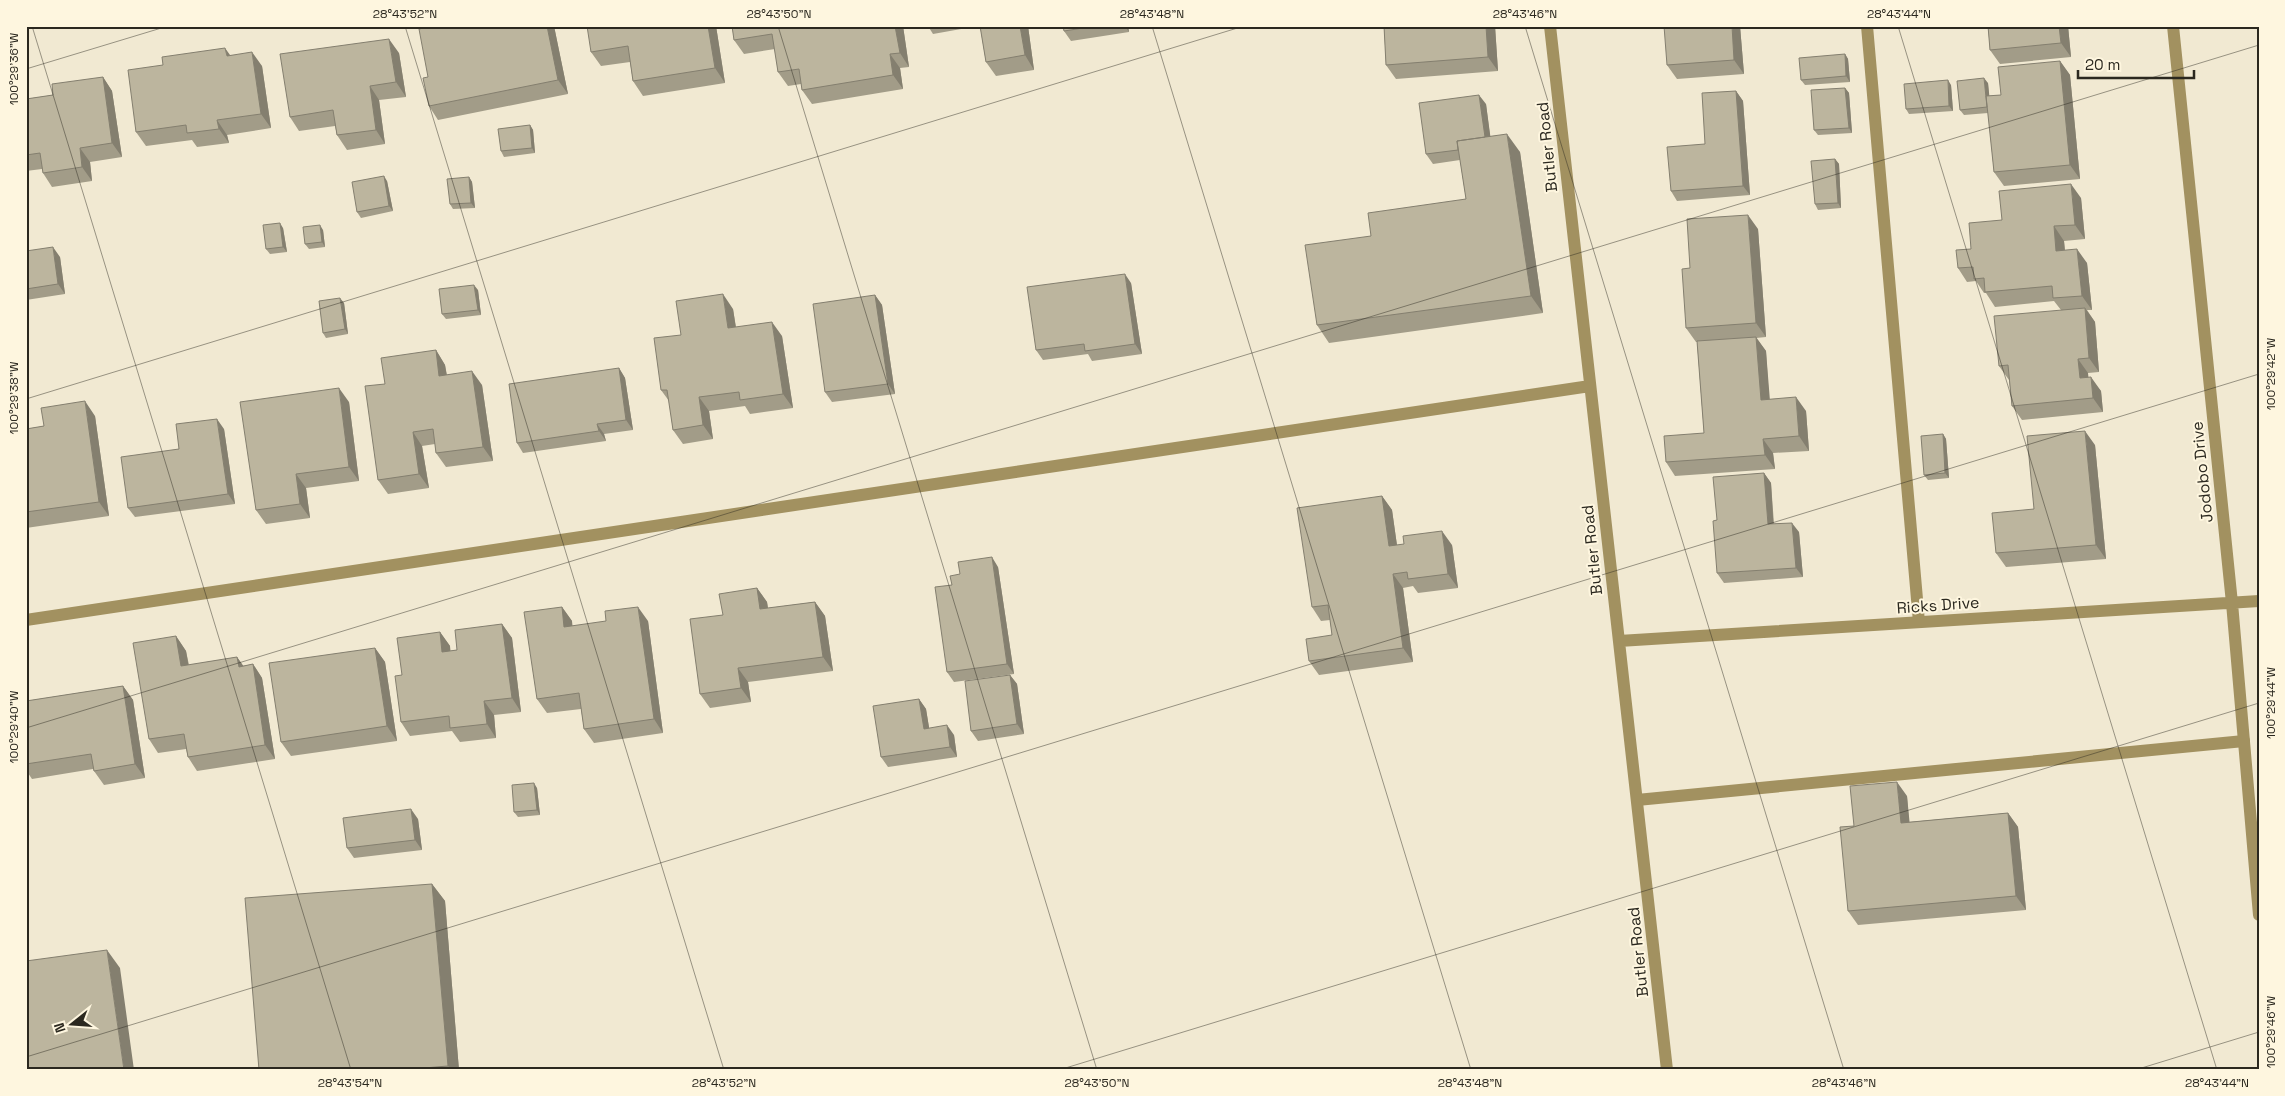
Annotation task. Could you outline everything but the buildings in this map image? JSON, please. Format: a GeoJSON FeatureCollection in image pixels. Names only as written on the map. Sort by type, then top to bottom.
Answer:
{"type":"FeatureCollection","features":[{"type":"Feature","properties":{"kind":"street","name":"Butler Road"},"geometry":{"type":"LineString","coordinates":[[1550,26],[1667,1070]]}},
{"type":"Feature","properties":{"kind":"street"},"geometry":{"type":"LineString","coordinates":[[1868,26],[1919,622]]}},
{"type":"Feature","properties":{"kind":"street","name":"Jodobo Drive"},"geometry":{"type":"LineString","coordinates":[[2173,26],[2232,603],[2259,915]]}},
{"type":"Feature","properties":{"kind":"street"},"geometry":{"type":"LineString","coordinates":[[26,620],[1590,386]]}},
{"type":"Feature","properties":{"kind":"street","name":"Ricks Drive"},"geometry":{"type":"LineString","coordinates":[[1619,641],[2259,601]]}},
{"type":"Feature","properties":{"kind":"street"},"geometry":{"type":"LineString","coordinates":[[1637,800],[2244,741]]}}]}
